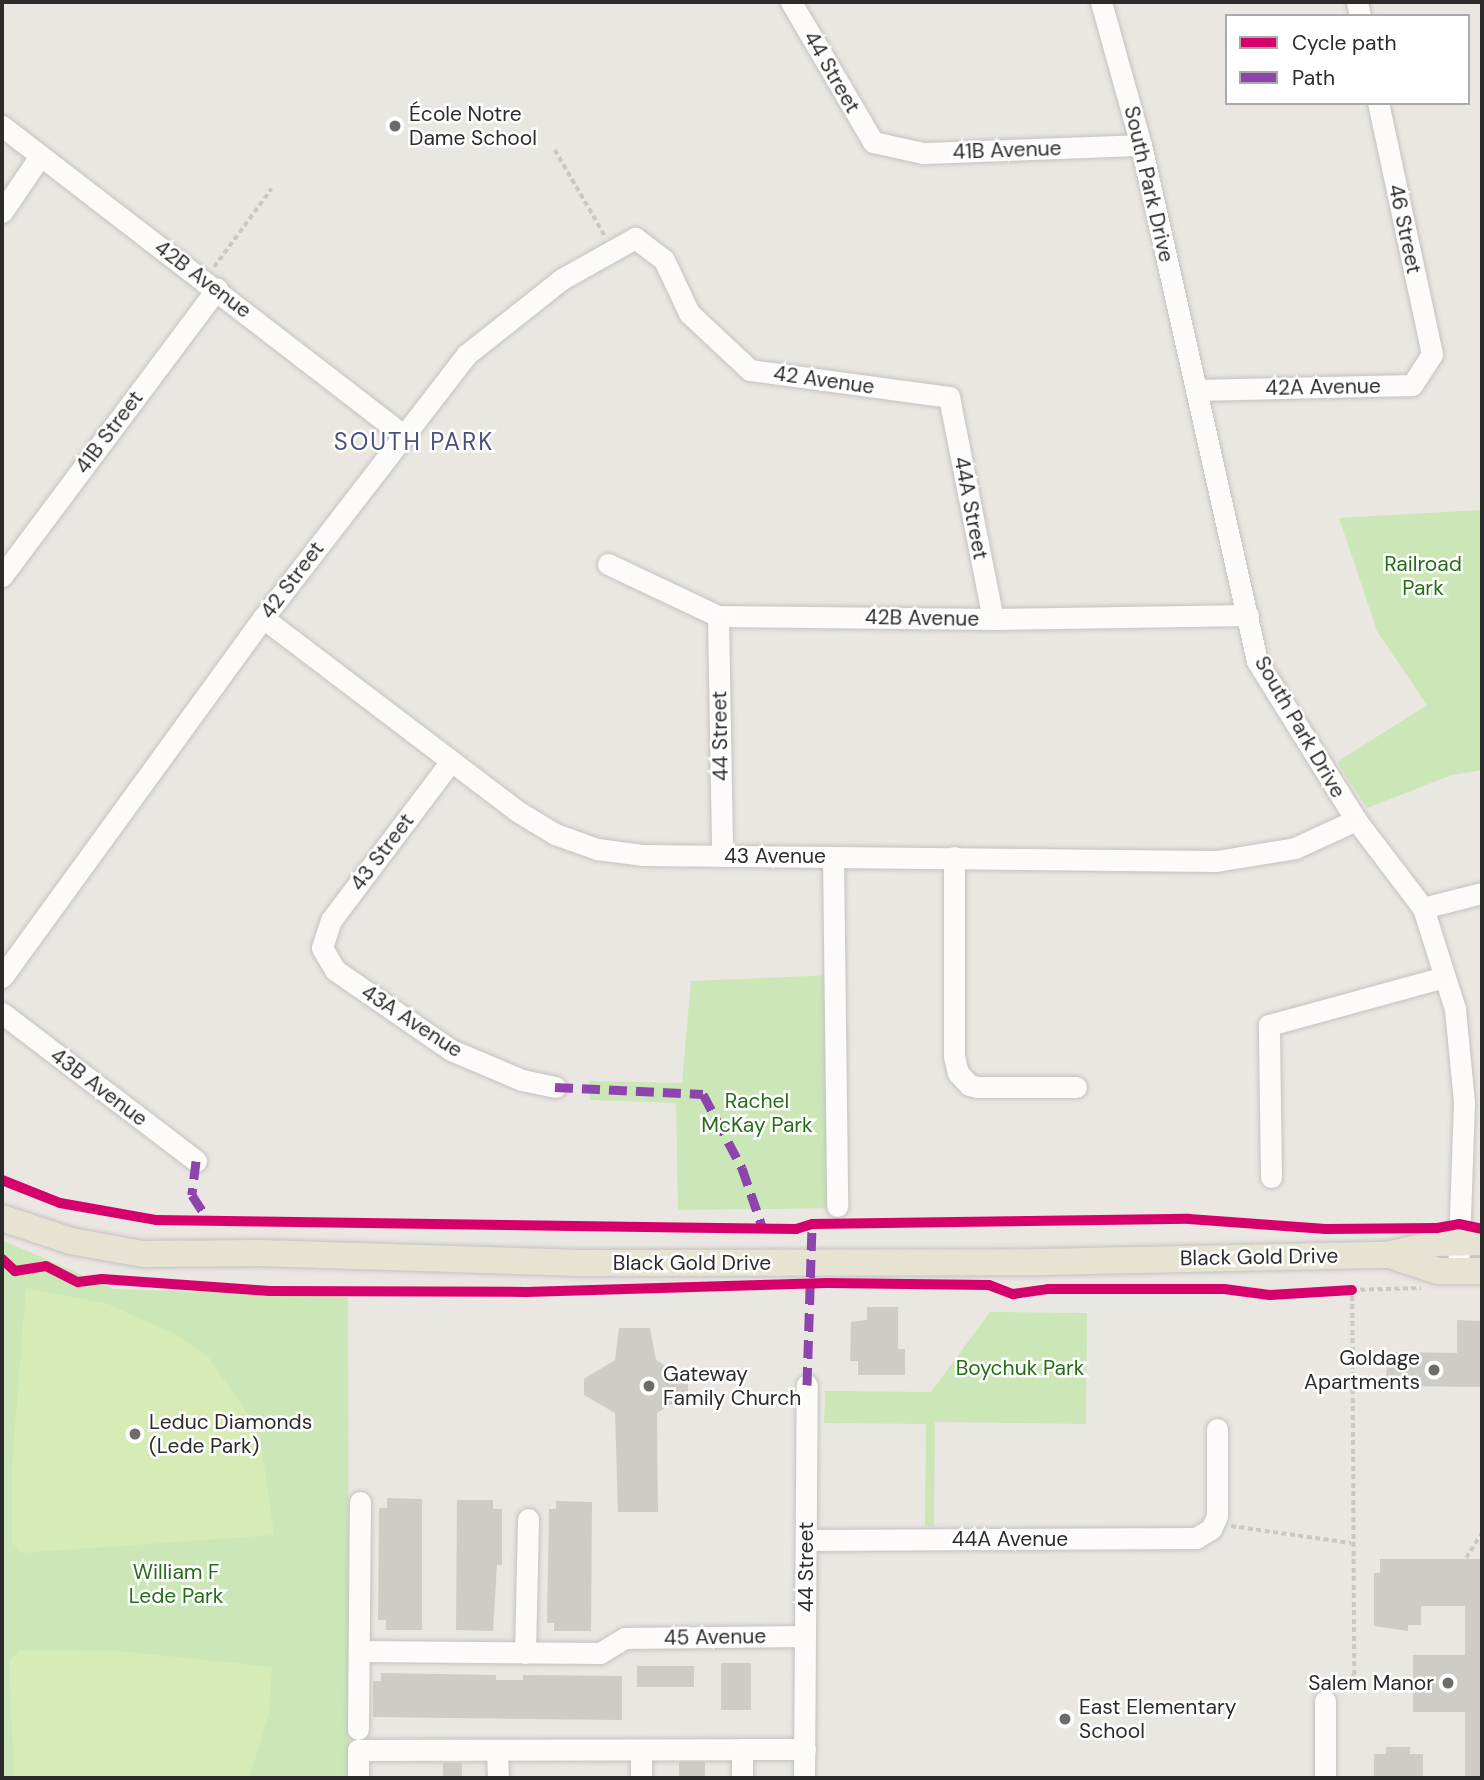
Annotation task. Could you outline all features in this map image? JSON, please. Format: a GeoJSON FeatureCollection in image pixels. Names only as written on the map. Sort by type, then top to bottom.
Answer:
{"type":"FeatureCollection","features":[{"type":"Feature","properties":{"kind":"main road","name":"Black Gold Drive"},"geometry":{"type":"LineString","coordinates":[[2,1217],[107,1250],[183,1256],[260,1252],[745,1263],[1387,1255],[1470,1242]]}},
{"type":"Feature","properties":{"kind":"main road","name":"Black Gold Drive"},"geometry":{"type":"LineString","coordinates":[[1387,1255],[1438,1270],[1470,1271]]}},
{"type":"Feature","properties":{"kind":"street","name":"44 Street"},"geometry":{"type":"LineString","coordinates":[[791,2],[873,142]]}},
{"type":"Feature","properties":{"kind":"street","name":"South Park Drive"},"geometry":{"type":"LineString","coordinates":[[1101,2],[1141,145],[1258,661],[1356,820],[1423,908],[1455,1009],[1473,1102],[1470,1271]]}},
{"type":"Feature","properties":{"kind":"street","name":"46 Street"},"geometry":{"type":"LineString","coordinates":[[1378,105],[1432,354]]}},
{"type":"Feature","properties":{"kind":"street","name":"42B Avenue"},"geometry":{"type":"LineString","coordinates":[[2,126],[211,284],[402,434]]}},
{"type":"Feature","properties":{"kind":"street","name":"41B Avenue"},"geometry":{"type":"LineString","coordinates":[[873,142],[923,153],[1141,145]]}},
{"type":"Feature","properties":{"kind":"street"},"geometry":{"type":"LineString","coordinates":[[2,212],[40,156]]}},
{"type":"Feature","properties":{"kind":"street","name":"42 Street"},"geometry":{"type":"LineString","coordinates":[[2,977],[263,618],[402,434],[466,355],[562,279],[635,238]]}},
{"type":"Feature","properties":{"kind":"street","name":"42 Avenue"},"geometry":{"type":"LineString","coordinates":[[635,238],[664,260],[689,313],[750,370],[949,397]]}},
{"type":"Feature","properties":{"kind":"street","name":"41B Street"},"geometry":{"type":"LineString","coordinates":[[2,576],[211,284]]}},
{"type":"Feature","properties":{"kind":"street","name":"42A Avenue"},"geometry":{"type":"LineString","coordinates":[[1196,390],[1412,385],[1432,354]]}},
{"type":"Feature","properties":{"kind":"street","name":"44A Street"},"geometry":{"type":"LineString","coordinates":[[949,397],[993,619]]}},
{"type":"Feature","properties":{"kind":"street","name":"42B Avenue"},"geometry":{"type":"LineString","coordinates":[[608,564],[718,616],[993,619],[1248,615]]}},
{"type":"Feature","properties":{"kind":"street","name":"44 Street"},"geometry":{"type":"LineString","coordinates":[[718,616],[722,856]]}},
{"type":"Feature","properties":{"kind":"street","name":"43 Avenue"},"geometry":{"type":"LineString","coordinates":[[263,618],[526,817],[581,846],[642,855],[1216,861],[1295,848],[1356,820]]}},
{"type":"Feature","properties":{"kind":"street","name":"43 Street"},"geometry":{"type":"LineString","coordinates":[[321,948],[331,920],[451,761]]}},
{"type":"Feature","properties":{"kind":"street"},"geometry":{"type":"LineString","coordinates":[[833,857],[837,1206]]}},
{"type":"Feature","properties":{"kind":"street"},"geometry":{"type":"LineString","coordinates":[[954,857],[954,1056],[962,1080],[978,1087],[1076,1087]]}},
{"type":"Feature","properties":{"kind":"street"},"geometry":{"type":"LineString","coordinates":[[1423,908],[1482,893]]}},
{"type":"Feature","properties":{"kind":"street","name":"43A Avenue"},"geometry":{"type":"LineString","coordinates":[[321,948],[335,970],[451,1050],[522,1080],[555,1087]]}},
{"type":"Feature","properties":{"kind":"street"},"geometry":{"type":"LineString","coordinates":[[1271,1177],[1269,1025],[1445,977]]}},
{"type":"Feature","properties":{"kind":"street","name":"43B Avenue"},"geometry":{"type":"LineString","coordinates":[[2,1013],[196,1161]]}},
{"type":"Feature","properties":{"kind":"street","name":"44 Street"},"geometry":{"type":"LineString","coordinates":[[804,1778],[807,1385]]}},
{"type":"Feature","properties":{"kind":"street"},"geometry":{"type":"LineString","coordinates":[[1213,1527],[1217,1429]]}},
{"type":"Feature","properties":{"kind":"street"},"geometry":{"type":"LineString","coordinates":[[358,1729],[360,1502]]}},
{"type":"Feature","properties":{"kind":"street"},"geometry":{"type":"LineString","coordinates":[[359,1651],[525,1653],[528,1518]]}},
{"type":"Feature","properties":{"kind":"street","name":"44A Avenue"},"geometry":{"type":"LineString","coordinates":[[806,1540],[1196,1538],[1213,1527]]}},
{"type":"Feature","properties":{"kind":"street","name":"45 Avenue"},"geometry":{"type":"LineString","coordinates":[[525,1653],[600,1653],[625,1638],[805,1636]]}},
{"type":"Feature","properties":{"kind":"street"},"geometry":{"type":"LineString","coordinates":[[1325,1701],[1325,1778]]}},
{"type":"Feature","properties":{"kind":"street"},"geometry":{"type":"LineString","coordinates":[[742,1749],[742,1778]]}},
{"type":"Feature","properties":{"kind":"street"},"geometry":{"type":"LineString","coordinates":[[358,1778],[358,1750],[804,1749]]}},
{"type":"Feature","properties":{"kind":"street"},"geometry":{"type":"LineString","coordinates":[[640,1778],[641,1750]]}},
{"type":"Feature","properties":{"kind":"street"},"geometry":{"type":"LineString","coordinates":[[497,1751],[498,1778]]}},
{"type":"Feature","properties":{"kind":"path"},"geometry":{"type":"LineString","coordinates":[[555,150],[613,250]]}},
{"type":"Feature","properties":{"kind":"path"},"geometry":{"type":"LineString","coordinates":[[211,284],[271,188]]}},
{"type":"Feature","properties":{"kind":"path"},"geometry":{"type":"LineString","coordinates":[[1325,1701],[1344,1690],[1354,1675],[1347,1290]]}},
{"type":"Feature","properties":{"kind":"path"},"geometry":{"type":"LineString","coordinates":[[1213,1527],[1350,1543]]}},
{"type":"Feature","properties":{"kind":"path"},"geometry":{"type":"LineString","coordinates":[[1466,1558],[1482,1532]]}},
{"type":"Feature","properties":{"kind":"green space","name":"Railroad Park"},"geometry":{"type":"Polygon","coordinates":[[[1482,510],[1482,770],[1452,775],[1367,808],[1337,762],[1427,705],[1377,631],[1339,518],[1482,510]]]}},
{"type":"Feature","properties":{"kind":"green space","name":"Rachel McKay Park"},"geometry":{"type":"Polygon","coordinates":[[[835,975],[841,1208],[678,1210],[676,1103],[590,1100],[589,1081],[682,1083],[691,981],[835,975]]]}},
{"type":"Feature","properties":{"kind":"green space","name":"William F Lede Park"},"geometry":{"type":"Polygon","coordinates":[[[2,1240],[114,1289],[348,1297],[349,1778],[2,1778],[2,1240]]]}},
{"type":"Feature","properties":{"kind":"green space","name":"Leduc Diamonds (Lede Park)"},"geometry":{"type":"Polygon","coordinates":[[[26,1288],[108,1304],[177,1335],[209,1358],[250,1417],[262,1450],[274,1535],[21,1553],[12,1542],[12,1465],[26,1288]]]}},
{"type":"Feature","properties":{"kind":"green space","name":"Boychuk Park"},"geometry":{"type":"Polygon","coordinates":[[[990,1312],[1087,1313],[1086,1424],[935,1422],[934,1526],[925,1526],[926,1424],[824,1423],[825,1391],[931,1392],[990,1312]]]}},
{"type":"Feature","properties":{"kind":"green space"},"geometry":{"type":"Polygon","coordinates":[[[20,1650],[119,1651],[272,1667],[269,1714],[249,1778],[14,1778],[9,1661],[20,1650]]]}},
{"type":"Feature","properties":{"kind":"building"},"geometry":{"type":"Polygon","coordinates":[[[867,1307],[898,1307],[898,1349],[905,1349],[905,1375],[858,1375],[858,1361],[850,1361],[851,1322],[867,1320],[867,1307]]]}},
{"type":"Feature","properties":{"kind":"building","name":"Goldage Apartments"},"geometry":{"type":"Polygon","coordinates":[[[1457,1320],[1482,1321],[1482,1387],[1386,1386],[1387,1352],[1457,1353],[1457,1320]]]}},
{"type":"Feature","properties":{"kind":"building"},"geometry":{"type":"Polygon","coordinates":[[[619,1328],[650,1328],[656,1360],[688,1379],[688,1394],[657,1413],[658,1512],[618,1512],[615,1413],[584,1395],[584,1379],[615,1360],[619,1328]]]}},
{"type":"Feature","properties":{"kind":"building"},"geometry":{"type":"Polygon","coordinates":[[[387,1498],[422,1499],[422,1630],[386,1630],[386,1620],[378,1620],[379,1508],[387,1508],[387,1498]]]}},
{"type":"Feature","properties":{"kind":"building"},"geometry":{"type":"Polygon","coordinates":[[[457,1500],[493,1500],[493,1509],[502,1509],[502,1565],[497,1565],[493,1631],[456,1630],[457,1500]]]}},
{"type":"Feature","properties":{"kind":"building"},"geometry":{"type":"Polygon","coordinates":[[[556,1501],[592,1502],[591,1631],[554,1631],[554,1623],[547,1623],[549,1509],[556,1509],[556,1501]]]}},
{"type":"Feature","properties":{"kind":"building","name":"Salem Manor"},"geometry":{"type":"Polygon","coordinates":[[[1380,1559],[1482,1559],[1482,1778],[1465,1778],[1465,1712],[1413,1712],[1413,1655],[1465,1655],[1465,1606],[1421,1606],[1421,1625],[1408,1625],[1408,1631],[1374,1626],[1374,1573],[1380,1573],[1380,1559]]]}},
{"type":"Feature","properties":{"kind":"building"},"geometry":{"type":"Polygon","coordinates":[[[721,1663],[751,1663],[751,1710],[721,1710],[721,1663]]]}},
{"type":"Feature","properties":{"kind":"building"},"geometry":{"type":"Polygon","coordinates":[[[637,1666],[694,1666],[694,1687],[637,1687],[637,1666]]]}},
{"type":"Feature","properties":{"kind":"building"},"geometry":{"type":"Polygon","coordinates":[[[381,1673],[496,1675],[496,1680],[523,1680],[523,1675],[622,1676],[622,1720],[373,1717],[373,1681],[381,1681],[381,1673]]]}},
{"type":"Feature","properties":{"kind":"building"},"geometry":{"type":"Polygon","coordinates":[[[1386,1747],[1410,1747],[1410,1754],[1423,1754],[1423,1778],[1374,1778],[1374,1754],[1386,1754],[1386,1747]]]}},
{"type":"Feature","properties":{"kind":"building"},"geometry":{"type":"Polygon","coordinates":[[[679,1762],[705,1762],[705,1778],[679,1778],[679,1762]]]}},
{"type":"Feature","properties":{"kind":"building"},"geometry":{"type":"Polygon","coordinates":[[[443,1763],[462,1763],[462,1776],[443,1776],[443,1763]]]}},
{"type":"Feature","properties":{"kind":"marked path"},"geometry":{"type":"LineString","coordinates":[[555,1087],[703,1094],[742,1168],[763,1229]]}},
{"type":"Feature","properties":{"kind":"marked path"},"geometry":{"type":"LineString","coordinates":[[196,1161],[192,1195],[209,1221]]}},
{"type":"Feature","properties":{"kind":"marked path"},"geometry":{"type":"LineString","coordinates":[[807,1385],[812,1224]]}},
{"type":"Feature","properties":{"kind":"cycle path"},"geometry":{"type":"LineString","coordinates":[[2,1180],[60,1203],[156,1220],[796,1229],[812,1224],[1189,1219],[1326,1229],[1437,1228],[1459,1224],[1482,1229]]}},
{"type":"Feature","properties":{"kind":"cycle path"},"geometry":{"type":"LineString","coordinates":[[2,1259],[15,1271],[46,1266],[78,1282],[102,1279],[270,1291],[526,1292],[827,1283],[989,1285],[1013,1294],[1048,1289],[1224,1289],[1270,1295],[1352,1290]]}},
{"type":"Feature","properties":{"kind":"place","name":"École Notre Dame School"},"geometry":{"type":"Point","coordinates":[395,126]}},
{"type":"Feature","properties":{"kind":"place","name":"Goldage Apartments"},"geometry":{"type":"Point","coordinates":[1434,1370]}},
{"type":"Feature","properties":{"kind":"place","name":"Gateway Family Church"},"geometry":{"type":"Point","coordinates":[649,1386]}},
{"type":"Feature","properties":{"kind":"place","name":"Leduc Diamonds (Lede Park)"},"geometry":{"type":"Point","coordinates":[135,1434]}},
{"type":"Feature","properties":{"kind":"place","name":"Salem Manor"},"geometry":{"type":"Point","coordinates":[1448,1683]}},
{"type":"Feature","properties":{"kind":"place","name":"East Elementary School"},"geometry":{"type":"Point","coordinates":[1065,1719]}},
{"type":"Feature","properties":{"kind":"district","name":"SOUTH PARK"},"geometry":{"type":"Point","coordinates":[414,442]}}]}
